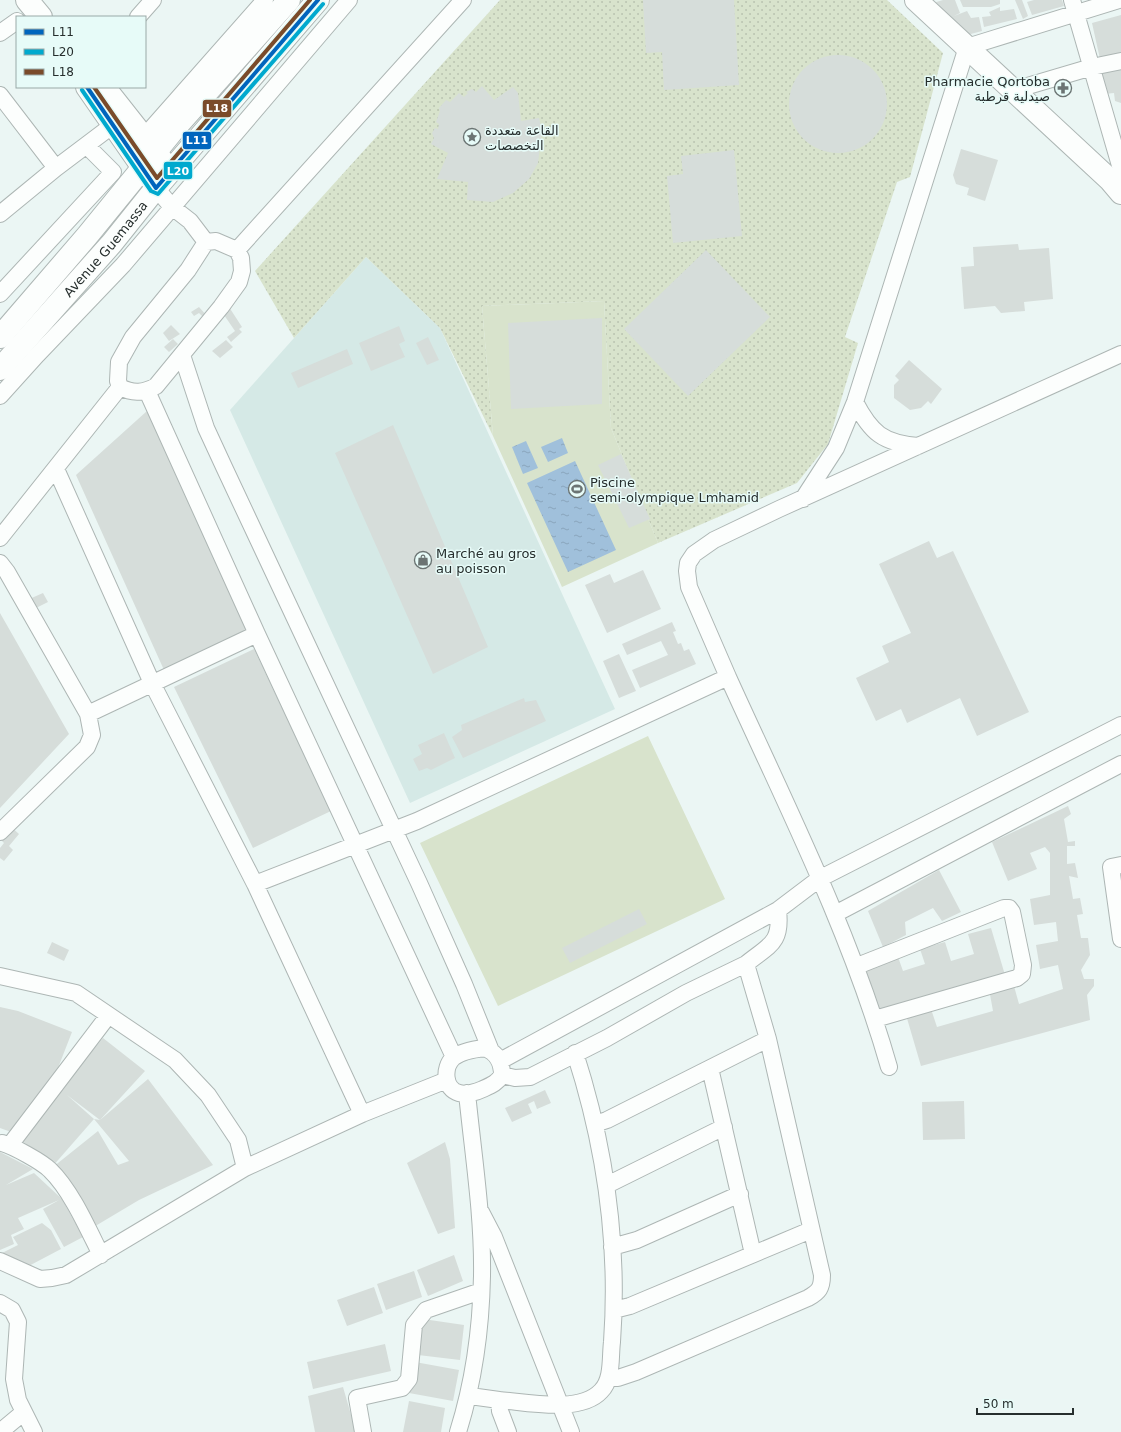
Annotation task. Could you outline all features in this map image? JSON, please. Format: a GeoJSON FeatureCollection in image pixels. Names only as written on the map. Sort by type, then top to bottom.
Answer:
{"type":"FeatureCollection","features":[{"type":"Feature","properties":{"kind":"main road","name":"Avenue Guemassa"},"geometry":{"type":"LineString","coordinates":[[0,337],[87,236],[148,152],[289,0]]}},
{"type":"Feature","properties":{"kind":"main road","name":"Avenue Guemassa"},"geometry":{"type":"LineString","coordinates":[[0,369],[112,244],[156,188],[318,0]]}},
{"type":"Feature","properties":{"kind":"main road"},"geometry":{"type":"LineString","coordinates":[[916,0],[1110,180],[1121,193]]}},
{"type":"Feature","properties":{"kind":"main road"},"geometry":{"type":"LineString","coordinates":[[88,88],[113,125],[148,152],[170,172]]}},
{"type":"Feature","properties":{"kind":"main road"},"geometry":{"type":"LineString","coordinates":[[105,88],[148,152],[156,188]]}},
{"type":"Feature","properties":{"kind":"street"},"geometry":{"type":"LineString","coordinates":[[148,152],[266,0]]}},
{"type":"Feature","properties":{"kind":"street"},"geometry":{"type":"LineString","coordinates":[[0,396],[36,355],[123,265],[349,0]]}},
{"type":"Feature","properties":{"kind":"street"},"geometry":{"type":"LineString","coordinates":[[237,250],[463,0]]}},
{"type":"Feature","properties":{"kind":"street"},"geometry":{"type":"LineString","coordinates":[[803,499],[836,448],[855,402],[967,47],[1074,6],[1119,0]]}},
{"type":"Feature","properties":{"kind":"street"},"geometry":{"type":"LineString","coordinates":[[1074,6],[1121,169]]}},
{"type":"Feature","properties":{"kind":"street"},"geometry":{"type":"LineString","coordinates":[[0,33],[16,22]]}},
{"type":"Feature","properties":{"kind":"street"},"geometry":{"type":"LineString","coordinates":[[1014,90],[1092,67],[1121,61]]}},
{"type":"Feature","properties":{"kind":"street"},"geometry":{"type":"LineString","coordinates":[[0,95],[5,113],[56,168]]}},
{"type":"Feature","properties":{"kind":"street"},"geometry":{"type":"LineString","coordinates":[[0,214],[56,168],[113,125]]}},
{"type":"Feature","properties":{"kind":"street"},"geometry":{"type":"LineString","coordinates":[[0,294],[113,172],[87,146]]}},
{"type":"Feature","properties":{"kind":"street"},"geometry":{"type":"LineString","coordinates":[[170,172],[183,195],[190,221]]}},
{"type":"Feature","properties":{"kind":"street"},"geometry":{"type":"LineString","coordinates":[[156,188],[172,207],[190,221],[206,242]]}},
{"type":"Feature","properties":{"kind":"street"},"geometry":{"type":"LineString","coordinates":[[120,387],[128,391],[147,391],[156,386],[240,282],[242,271],[241,258],[237,250],[216,241],[206,242]]}},
{"type":"Feature","properties":{"kind":"street"},"geometry":{"type":"LineString","coordinates":[[0,538],[120,387],[118,374],[119,362],[133,337],[188,270],[206,242]]}},
{"type":"Feature","properties":{"kind":"street"},"geometry":{"type":"LineString","coordinates":[[889,1067],[857,966],[694,600],[687,579],[688,563],[694,554],[714,540],[1121,354]]}},
{"type":"Feature","properties":{"kind":"street"},"geometry":{"type":"LineString","coordinates":[[182,355],[206,428],[464,984],[498,1062],[493,1086],[467,1094],[455,1092],[449,1086],[446,1072],[448,1064],[454,1057],[485,1048],[498,1062],[515,1078],[530,1077],[607,1038],[686,993],[746,964],[776,940],[780,926],[778,910]]}},
{"type":"Feature","properties":{"kind":"street"},"geometry":{"type":"LineString","coordinates":[[147,391],[257,634],[454,1057]]}},
{"type":"Feature","properties":{"kind":"street"},"geometry":{"type":"LineString","coordinates":[[855,402],[864,419],[882,438],[903,445],[918,446]]}},
{"type":"Feature","properties":{"kind":"street"},"geometry":{"type":"LineString","coordinates":[[56,469],[152,683],[256,884],[362,1114]]}},
{"type":"Feature","properties":{"kind":"street"},"geometry":{"type":"LineString","coordinates":[[0,563],[7,572],[88,714],[92,735],[87,747],[0,832]]}},
{"type":"Feature","properties":{"kind":"street"},"geometry":{"type":"LineString","coordinates":[[88,714],[257,634]]}},
{"type":"Feature","properties":{"kind":"street"},"geometry":{"type":"LineString","coordinates":[[256,884],[417,821],[728,677]]}},
{"type":"Feature","properties":{"kind":"street"},"geometry":{"type":"LineString","coordinates":[[498,1062],[778,910],[819,879],[1121,724]]}},
{"type":"Feature","properties":{"kind":"street"},"geometry":{"type":"LineString","coordinates":[[835,914],[1121,764]]}},
{"type":"Feature","properties":{"kind":"street"},"geometry":{"type":"LineString","coordinates":[[1121,865],[1111,867],[1121,939]]}},
{"type":"Feature","properties":{"kind":"street"},"geometry":{"type":"LineString","coordinates":[[857,966],[1004,908],[1009,908],[1012,912],[1023,965],[1022,974],[1017,978],[875,1019]]}},
{"type":"Feature","properties":{"kind":"street"},"geometry":{"type":"LineString","coordinates":[[609,1378],[636,1372],[808,1298],[818,1292],[822,1285],[822,1275],[768,1038],[746,964]]}},
{"type":"Feature","properties":{"kind":"street"},"geometry":{"type":"LineString","coordinates":[[0,976],[76,993],[175,1060],[208,1095],[238,1140],[245,1168]]}},
{"type":"Feature","properties":{"kind":"street"},"geometry":{"type":"LineString","coordinates":[[101,1255],[72,1200],[50,1169],[5,1144],[108,1016]]}},
{"type":"Feature","properties":{"kind":"street"},"geometry":{"type":"LineString","coordinates":[[595,1124],[607,1120],[768,1038]]}},
{"type":"Feature","properties":{"kind":"street"},"geometry":{"type":"LineString","coordinates":[[470,1396],[560,1405],[574,1404],[590,1399],[601,1391],[609,1378],[614,1310],[612,1247],[607,1185],[595,1124],[575,1053]]}},
{"type":"Feature","properties":{"kind":"street"},"geometry":{"type":"LineString","coordinates":[[710,1068],[753,1254]]}},
{"type":"Feature","properties":{"kind":"street"},"geometry":{"type":"LineString","coordinates":[[0,1261],[40,1278],[52,1278],[66,1275],[245,1168],[362,1114],[447,1080]]}},
{"type":"Feature","properties":{"kind":"street"},"geometry":{"type":"LineString","coordinates":[[458,1432],[470,1396],[480,1333],[482,1291],[479,1207],[467,1094]]}},
{"type":"Feature","properties":{"kind":"street"},"geometry":{"type":"LineString","coordinates":[[607,1185],[724,1127]]}},
{"type":"Feature","properties":{"kind":"street"},"geometry":{"type":"LineString","coordinates":[[612,1247],[637,1240],[740,1194]]}},
{"type":"Feature","properties":{"kind":"street"},"geometry":{"type":"LineString","coordinates":[[479,1207],[494,1237],[571,1432]]}},
{"type":"Feature","properties":{"kind":"street"},"geometry":{"type":"LineString","coordinates":[[614,1310],[630,1306],[811,1230]]}},
{"type":"Feature","properties":{"kind":"street"},"geometry":{"type":"LineString","coordinates":[[363,1432],[357,1398],[402,1388],[409,1378],[414,1326],[426,1310],[482,1291]]}},
{"type":"Feature","properties":{"kind":"street"},"geometry":{"type":"LineString","coordinates":[[0,1303],[12,1310],[18,1322],[14,1379],[18,1400],[34,1432]]}},
{"type":"Feature","properties":{"kind":"street"},"geometry":{"type":"LineString","coordinates":[[499,1400],[500,1411],[508,1432]]}},
{"type":"Feature","properties":{"kind":"street"},"geometry":{"type":"LineString","coordinates":[[0,1432],[24,1412]]}},
{"type":"Feature","properties":{"kind":"shaded area","name":"Marché au gros au poisson"},"geometry":{"type":"Polygon","coordinates":[[[366,257],[440,328],[615,709],[410,803],[230,410],[366,257]]]}},
{"type":"Feature","properties":{"kind":"green space"},"geometry":{"type":"Polygon","coordinates":[[[500,0],[887,0],[943,53],[910,177],[897,182],[845,337],[858,343],[828,444],[797,483],[658,543],[611,428],[604,301],[482,306],[493,436],[440,328],[366,257],[294,338],[255,271],[500,0]]]}},
{"type":"Feature","properties":{"kind":"green space","name":"Piscine semi-olympique Lmhamid"},"geometry":{"type":"Polygon","coordinates":[[[604,301],[611,428],[658,543],[562,587],[493,436],[482,306],[604,301]]]}},
{"type":"Feature","properties":{"kind":"green space"},"geometry":{"type":"Polygon","coordinates":[[[648,736],[725,899],[498,1006],[420,843],[648,736]]]}},
{"type":"Feature","properties":{"kind":"water"},"geometry":{"type":"Polygon","coordinates":[[[562,438],[568,453],[548,462],[541,447],[562,438]]]}},
{"type":"Feature","properties":{"kind":"water"},"geometry":{"type":"Polygon","coordinates":[[[526,441],[538,468],[523,474],[512,447],[526,441]]]}},
{"type":"Feature","properties":{"kind":"water"},"geometry":{"type":"Polygon","coordinates":[[[575,461],[616,550],[568,572],[527,483],[575,461]]]}},
{"type":"Feature","properties":{"kind":"building"},"geometry":{"type":"Polygon","coordinates":[[[643,0],[734,0],[739,85],[664,90],[662,52],[646,53],[643,0]]]}},
{"type":"Feature","properties":{"kind":"building"},"geometry":{"type":"Polygon","coordinates":[[[943,0],[955,0],[960,13],[954,16],[967,11],[971,18],[979,17],[982,31],[967,35],[933,3],[943,0]]]}},
{"type":"Feature","properties":{"kind":"building"},"geometry":{"type":"Polygon","coordinates":[[[960,0],[1000,0],[1000,4],[991,7],[963,7],[960,0]]]}},
{"type":"Feature","properties":{"kind":"building"},"geometry":{"type":"Polygon","coordinates":[[[1015,0],[1022,0],[1028,16],[1023,19],[1015,0]]]}},
{"type":"Feature","properties":{"kind":"building"},"geometry":{"type":"Polygon","coordinates":[[[1034,0],[1062,0],[1064,6],[1032,15],[1027,2],[1034,0]]]}},
{"type":"Feature","properties":{"kind":"building"},"geometry":{"type":"Polygon","coordinates":[[[1000,7],[1000,11],[1014,9],[1017,19],[984,27],[982,17],[991,16],[989,12],[1000,7]]]}},
{"type":"Feature","properties":{"kind":"building"},"geometry":{"type":"Polygon","coordinates":[[[1121,15],[1121,55],[1100,59],[1092,23],[1121,15]]]}},
{"type":"Feature","properties":{"kind":"building"},"geometry":{"type":"Polygon","coordinates":[[[838,55],[857,59],[873,69],[883,85],[887,104],[883,123],[873,139],[857,149],[838,153],[819,149],[803,139],[793,123],[789,104],[793,85],[803,69],[819,59],[838,55]]]}},
{"type":"Feature","properties":{"kind":"building"},"geometry":{"type":"Polygon","coordinates":[[[1121,67],[1121,103],[1115,101],[1114,93],[1104,94],[1098,73],[1121,67]]]}},
{"type":"Feature","properties":{"kind":"building"},"geometry":{"type":"Polygon","coordinates":[[[482,86],[494,100],[513,87],[518,93],[521,121],[539,118],[542,130],[538,163],[529,179],[513,193],[493,202],[467,200],[468,182],[437,179],[448,153],[431,144],[434,138],[432,133],[435,128],[438,129],[439,124],[436,122],[440,111],[439,108],[446,100],[450,102],[459,93],[464,97],[468,93],[466,92],[472,89],[476,92],[482,86]]]}},
{"type":"Feature","properties":{"kind":"building"},"geometry":{"type":"Polygon","coordinates":[[[961,149],[998,160],[985,201],[967,195],[969,188],[956,184],[953,175],[961,149]]]}},
{"type":"Feature","properties":{"kind":"building"},"geometry":{"type":"Polygon","coordinates":[[[734,150],[742,236],[673,243],[667,176],[683,174],[681,156],[734,150]]]}},
{"type":"Feature","properties":{"kind":"building"},"geometry":{"type":"Polygon","coordinates":[[[1018,244],[1019,250],[1049,248],[1053,299],[1024,302],[1025,311],[1001,313],[995,306],[964,309],[961,267],[974,266],[973,247],[1018,244]]]}},
{"type":"Feature","properties":{"kind":"building"},"geometry":{"type":"Polygon","coordinates":[[[706,250],[770,317],[688,396],[624,329],[706,250]]]}},
{"type":"Feature","properties":{"kind":"building"},"geometry":{"type":"Polygon","coordinates":[[[199,307],[207,316],[203,317],[199,313],[194,316],[191,312],[199,307]]]}},
{"type":"Feature","properties":{"kind":"building"},"geometry":{"type":"Polygon","coordinates":[[[229,307],[242,327],[239,329],[242,332],[231,342],[227,337],[235,331],[222,312],[229,307]]]}},
{"type":"Feature","properties":{"kind":"building"},"geometry":{"type":"Polygon","coordinates":[[[602,318],[602,404],[511,409],[508,323],[602,318]]]}},
{"type":"Feature","properties":{"kind":"building"},"geometry":{"type":"Polygon","coordinates":[[[171,325],[180,334],[169,341],[163,333],[171,325]]]}},
{"type":"Feature","properties":{"kind":"building"},"geometry":{"type":"Polygon","coordinates":[[[399,326],[405,341],[399,344],[405,357],[371,371],[359,343],[399,326]]]}},
{"type":"Feature","properties":{"kind":"building"},"geometry":{"type":"Polygon","coordinates":[[[428,337],[439,360],[427,365],[416,343],[428,337]]]}},
{"type":"Feature","properties":{"kind":"building"},"geometry":{"type":"Polygon","coordinates":[[[173,339],[178,344],[169,352],[164,347],[173,339]]]}},
{"type":"Feature","properties":{"kind":"building"},"geometry":{"type":"Polygon","coordinates":[[[226,340],[233,347],[220,358],[212,351],[226,340]]]}},
{"type":"Feature","properties":{"kind":"building"},"geometry":{"type":"Polygon","coordinates":[[[347,349],[353,364],[298,388],[291,373],[347,349]]]}},
{"type":"Feature","properties":{"kind":"building"},"geometry":{"type":"Polygon","coordinates":[[[909,360],[942,389],[931,404],[928,401],[921,408],[910,410],[894,398],[894,385],[899,380],[895,376],[909,360]]]}},
{"type":"Feature","properties":{"kind":"building"},"geometry":{"type":"Polygon","coordinates":[[[147,411],[248,632],[164,670],[76,475],[147,411]]]}},
{"type":"Feature","properties":{"kind":"building"},"geometry":{"type":"Polygon","coordinates":[[[393,425],[488,647],[433,674],[335,453],[393,425]]]}},
{"type":"Feature","properties":{"kind":"building"},"geometry":{"type":"Polygon","coordinates":[[[621,454],[650,519],[629,528],[598,465],[621,454]]]}},
{"type":"Feature","properties":{"kind":"building"},"geometry":{"type":"Polygon","coordinates":[[[929,541],[937,558],[953,551],[1029,712],[977,736],[960,698],[907,723],[901,709],[876,721],[856,678],[889,662],[882,646],[911,633],[879,564],[929,541]]]}},
{"type":"Feature","properties":{"kind":"building"},"geometry":{"type":"Polygon","coordinates":[[[643,570],[661,609],[607,633],[585,585],[610,574],[614,583],[643,570]]]}},
{"type":"Feature","properties":{"kind":"building"},"geometry":{"type":"Polygon","coordinates":[[[43,593],[48,602],[32,610],[27,600],[43,593]]]}},
{"type":"Feature","properties":{"kind":"building"},"geometry":{"type":"Polygon","coordinates":[[[0,613],[69,734],[0,808],[0,613]]]}},
{"type":"Feature","properties":{"kind":"building"},"geometry":{"type":"Polygon","coordinates":[[[672,622],[676,631],[673,632],[678,644],[681,643],[684,651],[689,649],[696,664],[640,688],[632,670],[668,655],[661,641],[627,655],[622,644],[672,622]]]}},
{"type":"Feature","properties":{"kind":"building"},"geometry":{"type":"Polygon","coordinates":[[[254,649],[331,811],[253,848],[174,687],[254,649]]]}},
{"type":"Feature","properties":{"kind":"building"},"geometry":{"type":"Polygon","coordinates":[[[619,654],[636,691],[619,698],[603,661],[619,654]]]}},
{"type":"Feature","properties":{"kind":"building"},"geometry":{"type":"Polygon","coordinates":[[[524,698],[525,702],[536,700],[546,721],[463,758],[452,737],[462,730],[461,725],[524,698]]]}},
{"type":"Feature","properties":{"kind":"building"},"geometry":{"type":"Polygon","coordinates":[[[444,733],[455,758],[431,770],[427,768],[419,771],[413,759],[422,754],[418,745],[444,733]]]}},
{"type":"Feature","properties":{"kind":"building"},"geometry":{"type":"Polygon","coordinates":[[[1068,806],[1071,814],[1064,819],[1068,842],[1075,841],[1075,846],[1067,846],[1067,864],[1075,863],[1078,878],[1069,876],[1073,899],[1080,898],[1083,914],[1077,915],[1081,938],[1088,938],[1090,955],[1081,970],[1084,979],[1094,979],[1094,986],[1087,995],[1090,1020],[921,1066],[906,1015],[931,1009],[937,1027],[993,1011],[989,989],[1014,986],[1019,1004],[1063,989],[1058,965],[1040,969],[1036,945],[1058,941],[1056,922],[1034,925],[1030,899],[1050,895],[1050,853],[1045,847],[1030,853],[1037,869],[1008,881],[992,842],[1068,806]]]}},
{"type":"Feature","properties":{"kind":"building"},"geometry":{"type":"Polygon","coordinates":[[[10,826],[19,834],[9,846],[13,850],[4,861],[0,858],[0,848],[4,843],[0,839],[10,826]]]}},
{"type":"Feature","properties":{"kind":"building"},"geometry":{"type":"Polygon","coordinates":[[[939,870],[961,912],[942,921],[933,908],[905,922],[906,935],[883,947],[868,911],[939,870]]]}},
{"type":"Feature","properties":{"kind":"building"},"geometry":{"type":"Polygon","coordinates":[[[639,909],[647,924],[570,963],[562,948],[639,909]]]}},
{"type":"Feature","properties":{"kind":"building"},"geometry":{"type":"Polygon","coordinates":[[[991,928],[1005,975],[877,1013],[864,967],[898,957],[903,971],[925,964],[920,949],[945,942],[951,961],[974,954],[968,934],[991,928]]]}},
{"type":"Feature","properties":{"kind":"building"},"geometry":{"type":"Polygon","coordinates":[[[52,942],[69,950],[64,961],[47,953],[52,942]]]}},
{"type":"Feature","properties":{"kind":"building"},"geometry":{"type":"Polygon","coordinates":[[[0,1007],[18,1011],[72,1032],[49,1091],[11,1132],[0,1128],[0,1007]]]}},
{"type":"Feature","properties":{"kind":"building"},"geometry":{"type":"Polygon","coordinates":[[[103,1038],[145,1071],[100,1120],[67,1095],[94,1119],[52,1167],[19,1138],[103,1038]]]}},
{"type":"Feature","properties":{"kind":"building"},"geometry":{"type":"Polygon","coordinates":[[[148,1079],[213,1165],[139,1200],[92,1228],[53,1167],[98,1131],[118,1165],[129,1161],[94,1119],[100,1120],[148,1079]]]}},
{"type":"Feature","properties":{"kind":"building"},"geometry":{"type":"Polygon","coordinates":[[[545,1090],[551,1103],[537,1109],[534,1101],[528,1104],[532,1113],[512,1122],[505,1108],[545,1090]]]}},
{"type":"Feature","properties":{"kind":"building"},"geometry":{"type":"Polygon","coordinates":[[[964,1101],[965,1139],[923,1140],[922,1102],[964,1101]]]}},
{"type":"Feature","properties":{"kind":"building"},"geometry":{"type":"Polygon","coordinates":[[[445,1142],[450,1159],[455,1228],[438,1234],[407,1163],[445,1142]]]}},
{"type":"Feature","properties":{"kind":"building"},"geometry":{"type":"Polygon","coordinates":[[[0,1152],[33,1169],[6,1185],[34,1173],[62,1199],[83,1237],[64,1247],[43,1209],[59,1200],[18,1218],[24,1229],[11,1235],[14,1244],[0,1250],[0,1152]]]}},
{"type":"Feature","properties":{"kind":"building"},"geometry":{"type":"Polygon","coordinates":[[[42,1223],[51,1230],[61,1249],[23,1269],[2,1253],[18,1245],[13,1237],[42,1223]]]}},
{"type":"Feature","properties":{"kind":"building"},"geometry":{"type":"Polygon","coordinates":[[[454,1255],[463,1281],[428,1296],[417,1270],[454,1255]]]}},
{"type":"Feature","properties":{"kind":"building"},"geometry":{"type":"Polygon","coordinates":[[[414,1271],[422,1297],[386,1310],[377,1284],[414,1271]]]}},
{"type":"Feature","properties":{"kind":"building"},"geometry":{"type":"Polygon","coordinates":[[[374,1287],[383,1313],[347,1326],[337,1300],[374,1287]]]}},
{"type":"Feature","properties":{"kind":"building"},"geometry":{"type":"Polygon","coordinates":[[[423,1319],[464,1325],[460,1360],[418,1355],[423,1319]]]}},
{"type":"Feature","properties":{"kind":"building"},"geometry":{"type":"Polygon","coordinates":[[[385,1344],[391,1371],[313,1389],[307,1362],[385,1344]]]}},
{"type":"Feature","properties":{"kind":"building"},"geometry":{"type":"Polygon","coordinates":[[[415,1362],[459,1370],[453,1401],[409,1393],[415,1362]]]}},
{"type":"Feature","properties":{"kind":"building"},"geometry":{"type":"Polygon","coordinates":[[[343,1387],[356,1432],[315,1432],[308,1396],[343,1387]]]}},
{"type":"Feature","properties":{"kind":"building"},"geometry":{"type":"Polygon","coordinates":[[[409,1401],[445,1408],[441,1432],[403,1432],[409,1401]]]}},
{"type":"Feature","properties":{"kind":"transit line","name":"L18"},"geometry":{"type":"LineString","coordinates":[[95,88],[157,178],[310,0]]}},
{"type":"Feature","properties":{"kind":"transit line","name":"L11"},"geometry":{"type":"LineString","coordinates":[[88,88],[156,188],[318,0]]}},
{"type":"Feature","properties":{"kind":"transit line","name":"L20"},"geometry":{"type":"LineString","coordinates":[[82,90],[151,191],[158,194],[323,4]]}},
{"type":"Feature","properties":{"kind":"place","name":"Pharmacie Qortoba صيدلية قرطبة"},"geometry":{"type":"Point","coordinates":[1063,88]}},
{"type":"Feature","properties":{"kind":"place","name":"القاعة متعددة التخصصات"},"geometry":{"type":"Point","coordinates":[472,137]}},
{"type":"Feature","properties":{"kind":"place","name":"Piscine semi-olympique Lmhamid"},"geometry":{"type":"Point","coordinates":[577,489]}},
{"type":"Feature","properties":{"kind":"place","name":"Marché au gros au poisson"},"geometry":{"type":"Point","coordinates":[423,560]}}]}
